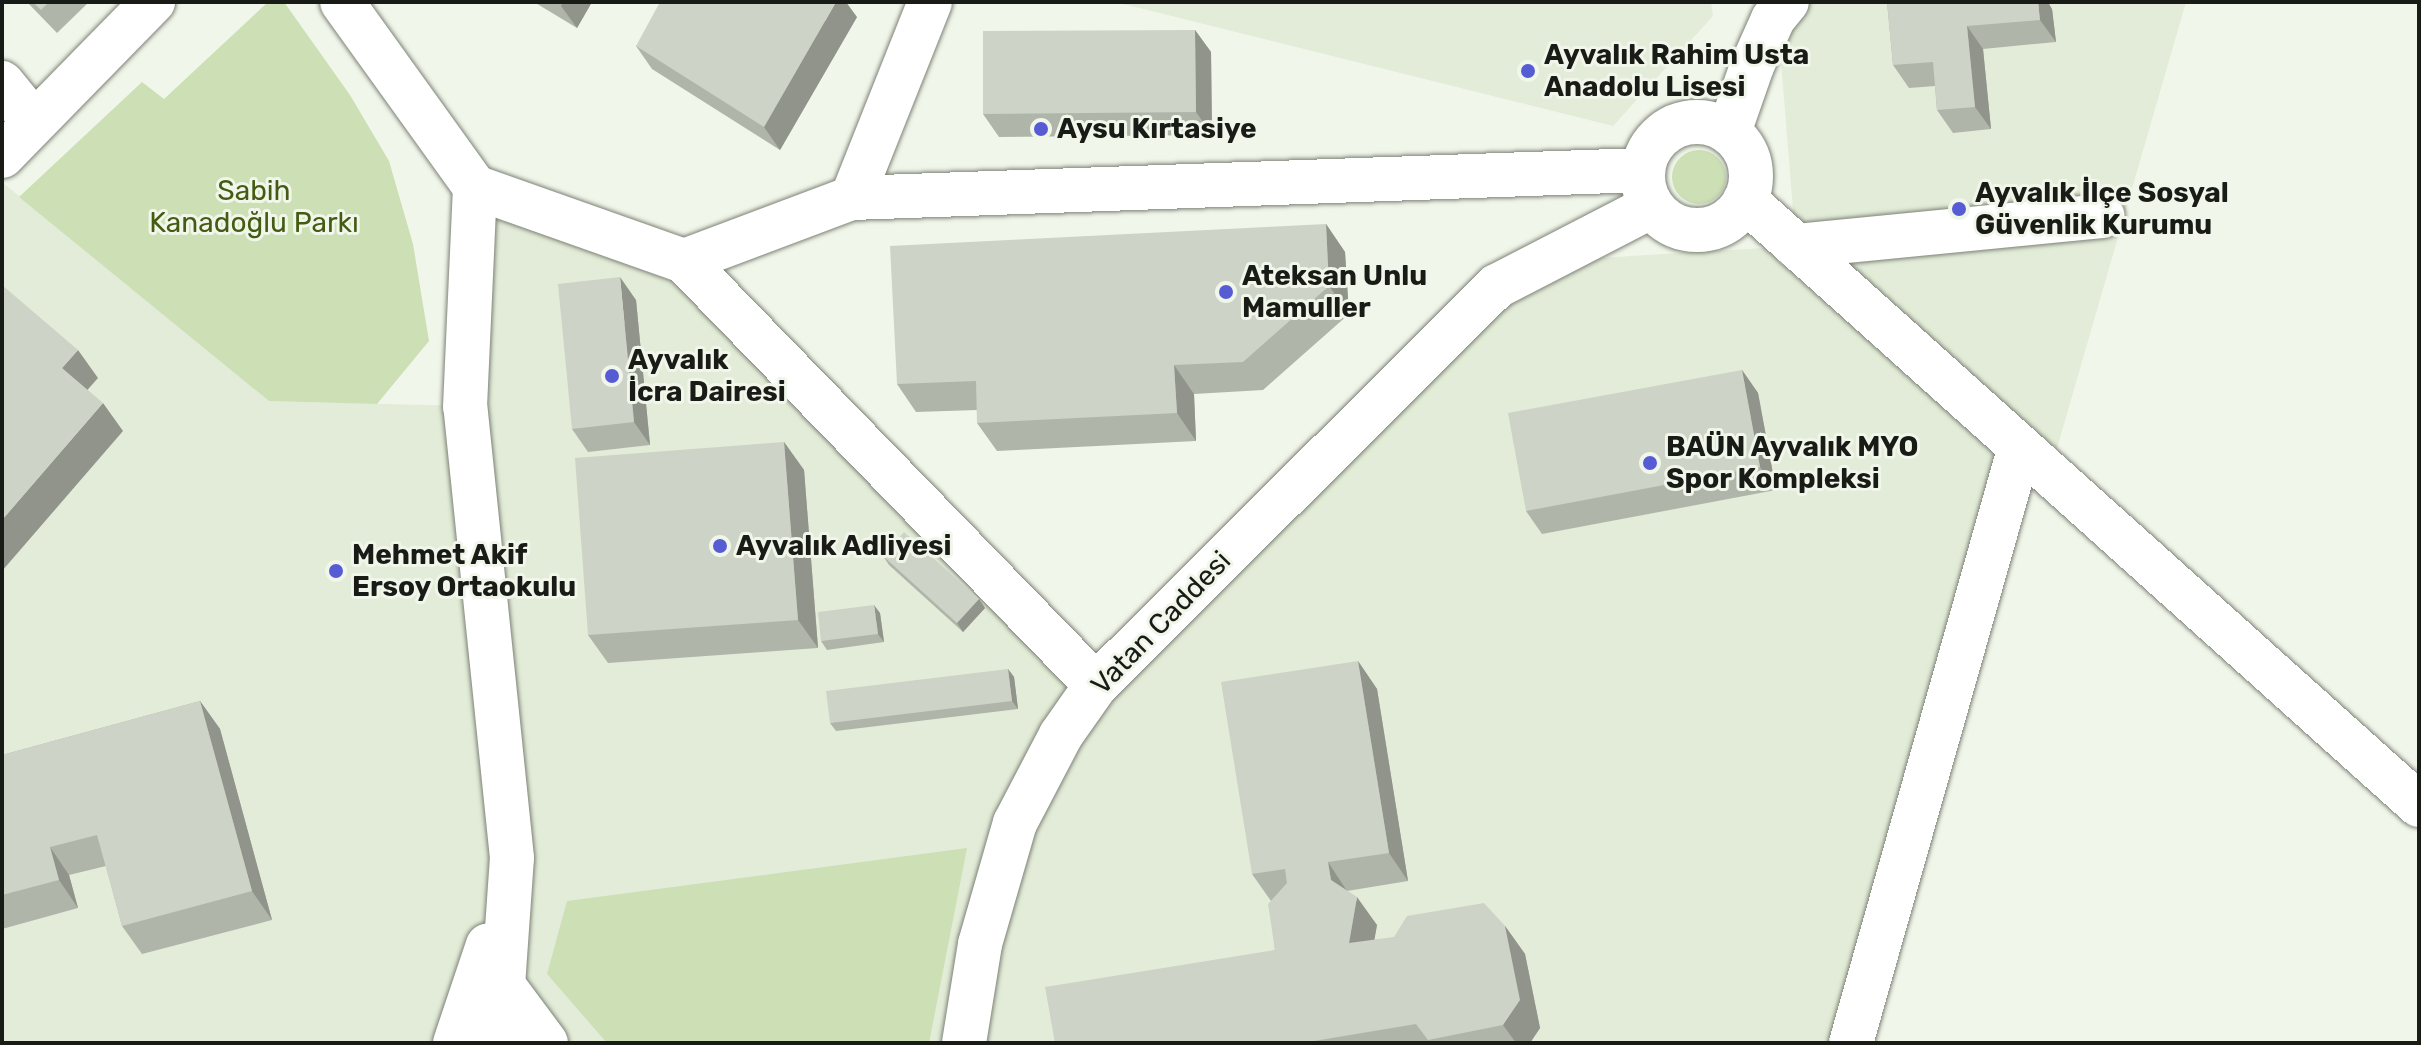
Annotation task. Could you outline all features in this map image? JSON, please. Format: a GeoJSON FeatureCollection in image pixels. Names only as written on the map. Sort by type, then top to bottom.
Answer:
{"type":"FeatureCollection","features":[{"type":"Feature","properties":{"kind":"main road"},"geometry":{"type":"LineString","coordinates":[[2,156],[153,2]]}},
{"type":"Feature","properties":{"kind":"main road"},"geometry":{"type":"LineString","coordinates":[[342,2],[475,187],[684,261],[1096,685]]}},
{"type":"Feature","properties":{"kind":"main road"},"geometry":{"type":"LineString","coordinates":[[852,198],[930,2]]}},
{"type":"Feature","properties":{"kind":"main road"},"geometry":{"type":"LineString","coordinates":[[1729,132],[1777,8]]}},
{"type":"Feature","properties":{"kind":"main road"},"geometry":{"type":"LineString","coordinates":[[2,83],[33,121]]}},
{"type":"Feature","properties":{"kind":"main road"},"geometry":{"type":"LineString","coordinates":[[1703,123],[1729,132],[1750,163],[1745,200],[1719,226],[1700,230],[1682,228],[1647,188],[1648,152],[1675,126],[1703,123]]}},
{"type":"Feature","properties":{"kind":"main road"},"geometry":{"type":"LineString","coordinates":[[475,187],[465,407],[512,858],[490,986],[499,1043]]}},
{"type":"Feature","properties":{"kind":"main road"},"geometry":{"type":"LineString","coordinates":[[684,261],[852,198],[1647,188]]}},
{"type":"Feature","properties":{"kind":"main road","name":"Vatan Caddesi"},"geometry":{"type":"LineString","coordinates":[[964,1043],[980,944],[1015,823],[1061,735],[1096,685],[1497,286],[1647,188]]}},
{"type":"Feature","properties":{"kind":"main road"},"geometry":{"type":"LineString","coordinates":[[1745,200],[2019,450],[2418,805]]}},
{"type":"Feature","properties":{"kind":"main road"},"geometry":{"type":"LineString","coordinates":[[1796,246],[2103,216]]}},
{"type":"Feature","properties":{"kind":"main road"},"geometry":{"type":"LineString","coordinates":[[1851,1043],[2019,450]]}},
{"type":"Feature","properties":{"kind":"main road"},"geometry":{"type":"LineString","coordinates":[[436,1043],[490,986]]}},
{"type":"Feature","properties":{"kind":"main road"},"geometry":{"type":"LineString","coordinates":[[455,1043],[490,986]]}},
{"type":"Feature","properties":{"kind":"main road"},"geometry":{"type":"LineString","coordinates":[[490,986],[546,1043]]}},
{"type":"Feature","properties":{"kind":"shaded area","name":"Ayvalık Rahim Usta Anadolu Lisesi"},"geometry":{"type":"Polygon","coordinates":[[[1115,2],[1711,2],[1713,16],[1613,126],[1115,2]]]}},
{"type":"Feature","properties":{"kind":"shaded area"},"geometry":{"type":"Polygon","coordinates":[[[1787,2],[2186,2],[2049,476],[2019,451],[1851,1043],[2,1043],[2,182],[269,401],[465,406],[475,187],[684,261],[1096,685],[1497,286],[1582,259],[1796,246],[1781,62],[1773,19],[1787,2]]]}},
{"type":"Feature","properties":{"kind":"green space","name":"Sabih Kanadoğlu Parkı"},"geometry":{"type":"Polygon","coordinates":[[[268,2],[284,2],[350,95],[389,161],[413,244],[429,341],[377,404],[269,401],[19,197],[142,82],[164,99],[268,2]]]}},
{"type":"Feature","properties":{"kind":"green space"},"geometry":{"type":"Polygon","coordinates":[[[1699,150],[1718,158],[1726,177],[1718,196],[1699,204],[1680,196],[1672,177],[1680,158],[1699,150]]]}},
{"type":"Feature","properties":{"kind":"green space"},"geometry":{"type":"Polygon","coordinates":[[[967,848],[929,1043],[607,1043],[547,974],[567,901],[967,848]]]}},
{"type":"Feature","properties":{"kind":"building"},"geometry":{"type":"Polygon","coordinates":[[[33,2],[49,2],[41,10],[33,2]]]}},
{"type":"Feature","properties":{"kind":"building"},"geometry":{"type":"Polygon","coordinates":[[[660,2],[836,2],[764,127],[636,46],[660,2]]]}},
{"type":"Feature","properties":{"kind":"building"},"geometry":{"type":"Polygon","coordinates":[[[1887,2],[2038,2],[2040,20],[1967,26],[1975,107],[1937,110],[1933,62],[1893,65],[1887,2]]]}},
{"type":"Feature","properties":{"kind":"building"},"geometry":{"type":"Polygon","coordinates":[[[1195,30],[1196,112],[983,114],[983,31],[1195,30]]]}},
{"type":"Feature","properties":{"kind":"building"},"geometry":{"type":"Polygon","coordinates":[[[1326,224],[1329,286],[1243,362],[1174,365],[1177,413],[977,423],[976,381],[897,384],[890,246],[1326,224]]]}},
{"type":"Feature","properties":{"kind":"building","name":"Ayvalık İcra Dairesi"},"geometry":{"type":"Polygon","coordinates":[[[620,277],[634,422],[572,429],[558,284],[620,277]]]}},
{"type":"Feature","properties":{"kind":"building"},"geometry":{"type":"Polygon","coordinates":[[[2,285],[78,350],[62,368],[103,403],[2,520],[2,285]]]}},
{"type":"Feature","properties":{"kind":"building","name":"BAÜN Ayvalık MYO Spor Kompleksi"},"geometry":{"type":"Polygon","coordinates":[[[1742,370],[1760,467],[1526,511],[1508,413],[1742,370]]]}},
{"type":"Feature","properties":{"kind":"building"},"geometry":{"type":"Polygon","coordinates":[[[784,442],[798,620],[588,635],[575,458],[784,442]]]}},
{"type":"Feature","properties":{"kind":"building"},"geometry":{"type":"Polygon","coordinates":[[[904,532],[979,599],[957,623],[883,556],[904,532]]]}},
{"type":"Feature","properties":{"kind":"building"},"geometry":{"type":"Polygon","coordinates":[[[874,605],[878,634],[821,641],[818,612],[874,605]]]}},
{"type":"Feature","properties":{"kind":"building"},"geometry":{"type":"Polygon","coordinates":[[[1358,661],[1389,853],[1328,862],[1331,880],[1357,897],[1349,943],[1394,937],[1407,916],[1484,903],[1505,926],[1520,1000],[1503,1025],[1428,1040],[1416,1024],[1302,1043],[1055,1043],[1045,987],[1275,950],[1268,904],[1287,883],[1285,869],[1252,874],[1221,682],[1358,661]]]}},
{"type":"Feature","properties":{"kind":"building"},"geometry":{"type":"Polygon","coordinates":[[[1008,669],[1012,701],[830,723],[826,691],[1008,669]]]}},
{"type":"Feature","properties":{"kind":"building"},"geometry":{"type":"Polygon","coordinates":[[[200,701],[252,891],[122,926],[97,835],[50,847],[59,880],[2,895],[2,755],[200,701]]]}},
{"type":"Feature","properties":{"kind":"place","name":"Ayvalık Rahim Usta Anadolu Lisesi"},"geometry":{"type":"Point","coordinates":[1528,71]}},
{"type":"Feature","properties":{"kind":"place","name":"Aysu Kırtasiye"},"geometry":{"type":"Point","coordinates":[1041,129]}},
{"type":"Feature","properties":{"kind":"place","name":"Ayvalık İlçe Sosyal Güvenlik Kurumu"},"geometry":{"type":"Point","coordinates":[1959,209]}},
{"type":"Feature","properties":{"kind":"place","name":"Ateksan Unlu Mamuller"},"geometry":{"type":"Point","coordinates":[1226,292]}},
{"type":"Feature","properties":{"kind":"place","name":"Ayvalık İcra Dairesi"},"geometry":{"type":"Point","coordinates":[612,376]}},
{"type":"Feature","properties":{"kind":"place","name":"BAÜN Ayvalık MYO Spor Kompleksi"},"geometry":{"type":"Point","coordinates":[1650,463]}},
{"type":"Feature","properties":{"kind":"place","name":"Ayvalık Adliyesi"},"geometry":{"type":"Point","coordinates":[720,546]}},
{"type":"Feature","properties":{"kind":"place","name":"Mehmet Akif Ersoy Ortaokulu"},"geometry":{"type":"Point","coordinates":[336,571]}}]}
